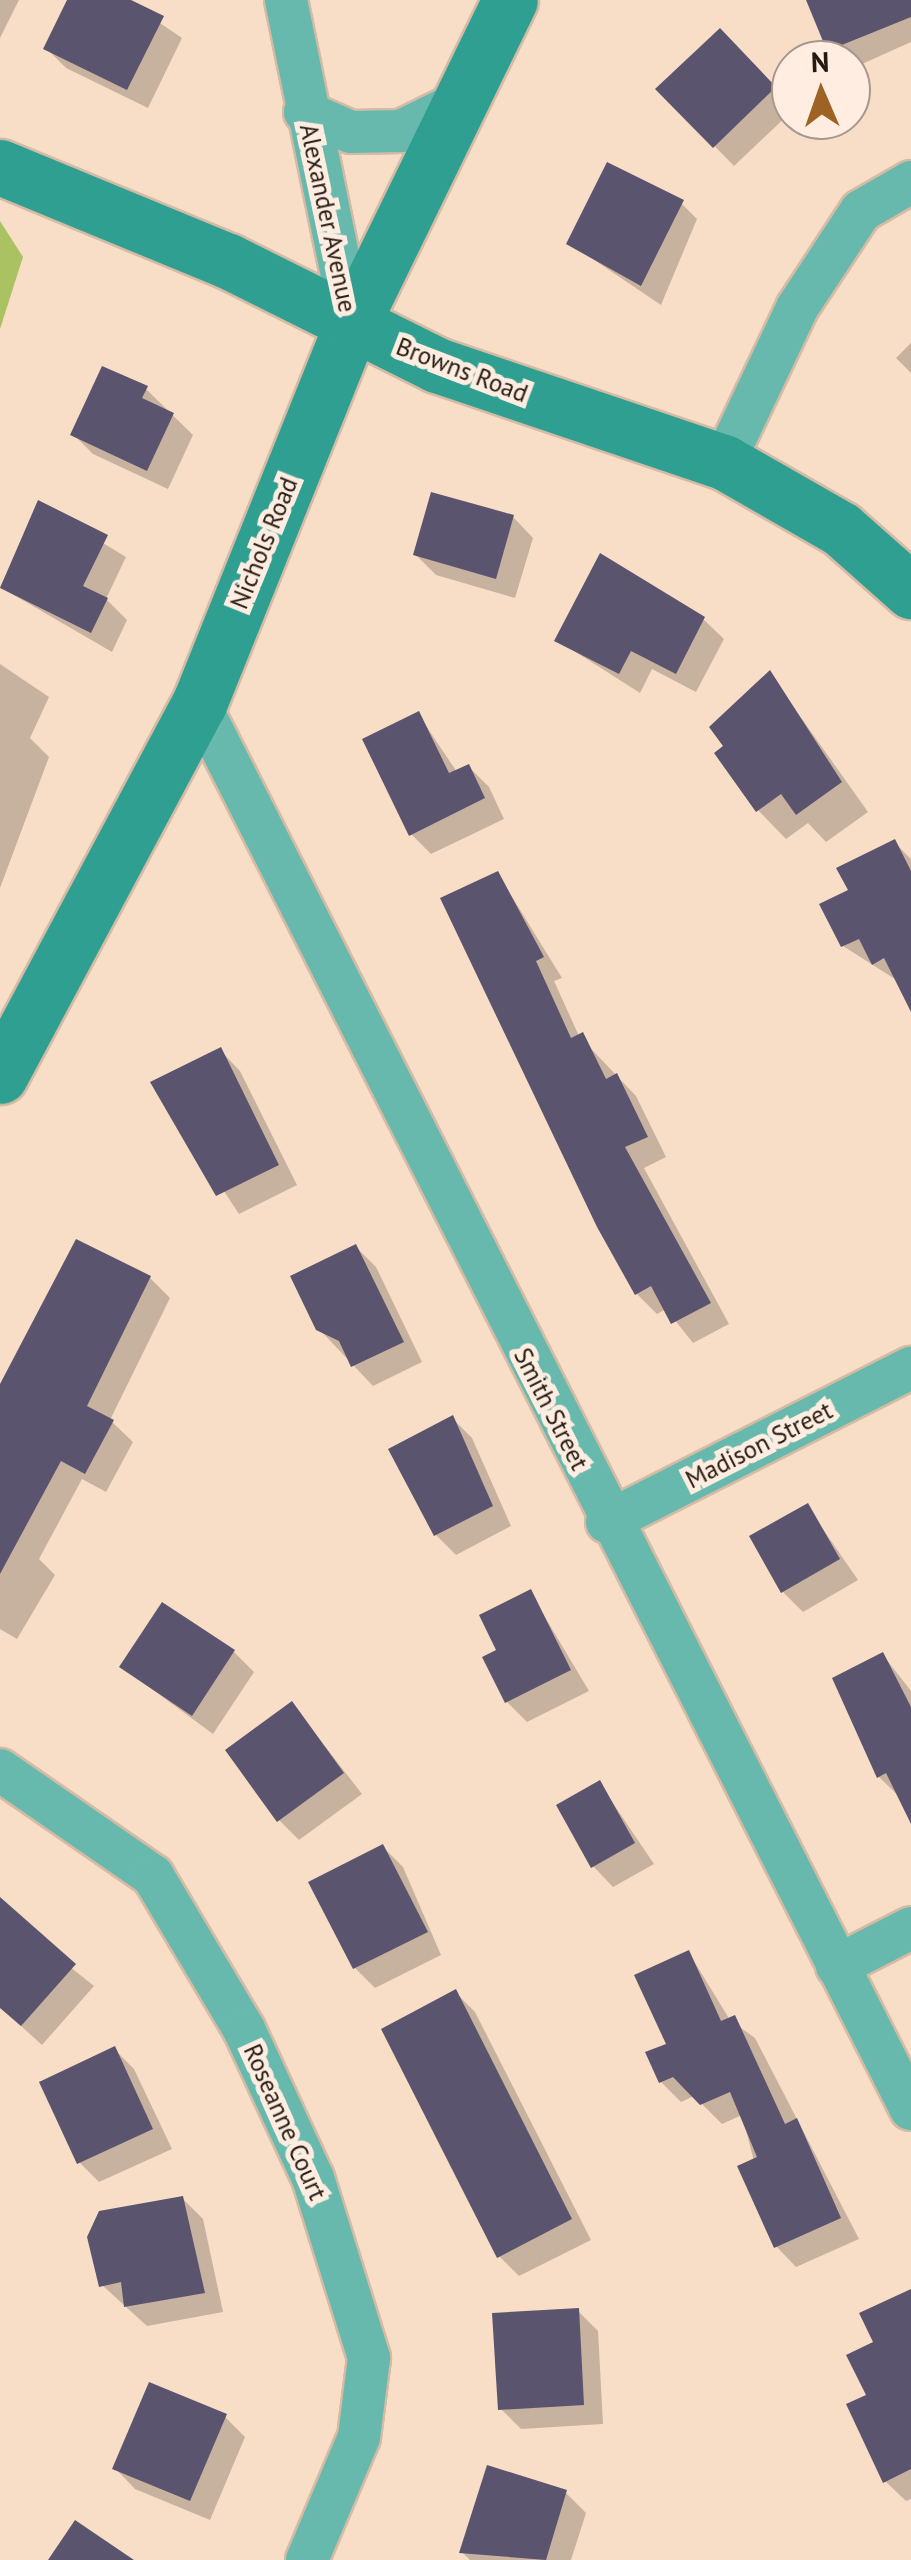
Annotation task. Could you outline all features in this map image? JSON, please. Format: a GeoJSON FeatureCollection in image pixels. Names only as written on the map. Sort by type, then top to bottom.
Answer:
{"type":"FeatureCollection","features":[{"type":"Feature","properties":{"kind":"street","name":"Alexander Avenue"},"geometry":{"type":"LineString","coordinates":[[286,0],[305,112],[352,324]]}},
{"type":"Feature","properties":{"kind":"street","name":"Nichols Road"},"geometry":{"type":"LineString","coordinates":[[0,1076],[199,704],[352,324],[510,0]]}},
{"type":"Feature","properties":{"kind":"street","name":"Alexander Avenue"},"geometry":{"type":"LineString","coordinates":[[305,112],[351,132],[401,131],[462,100]]}},
{"type":"Feature","properties":{"kind":"street","name":"Browns Road"},"geometry":{"type":"LineString","coordinates":[[0,167],[228,260],[437,365],[724,462],[840,530],[911,591]]}},
{"type":"Feature","properties":{"kind":"street"},"geometry":{"type":"LineString","coordinates":[[724,462],[797,308],[860,210],[911,182]]}},
{"type":"Feature","properties":{"kind":"street","name":"Smith Street"},"geometry":{"type":"LineString","coordinates":[[199,704],[608,1522],[911,2109]]}},
{"type":"Feature","properties":{"kind":"street","name":"Madison Street"},"geometry":{"type":"LineString","coordinates":[[608,1522],[911,1368]]}},
{"type":"Feature","properties":{"kind":"street","name":"Roseanne Court"},"geometry":{"type":"LineString","coordinates":[[0,1770],[153,1876],[244,2029],[312,2178],[370,2358],[360,2437],[307,2560]]}},
{"type":"Feature","properties":{"kind":"street"},"geometry":{"type":"LineString","coordinates":[[837,1966],[911,1928]]}},
{"type":"Feature","properties":{"kind":"green space"},"geometry":{"type":"Polygon","coordinates":[[[0,221],[23,257],[0,329],[0,221]]]}},
{"type":"Feature","properties":{"kind":"building"},"geometry":{"type":"Polygon","coordinates":[[[67,0],[131,0],[164,16],[127,90],[43,49],[67,0]]]}},
{"type":"Feature","properties":{"kind":"building"},"geometry":{"type":"Polygon","coordinates":[[[806,0],[911,0],[911,17],[854,40],[822,40],[806,0]]]}},
{"type":"Feature","properties":{"kind":"building"},"geometry":{"type":"Polygon","coordinates":[[[720,28],[771,82],[771,92],[713,148],[655,89],[720,28]]]}},
{"type":"Feature","properties":{"kind":"building"},"geometry":{"type":"Polygon","coordinates":[[[607,162],[684,200],[641,286],[566,244],[607,162]]]}},
{"type":"Feature","properties":{"kind":"building"},"geometry":{"type":"Polygon","coordinates":[[[102,366],[148,386],[142,398],[174,413],[147,471],[70,435],[102,366]]]}},
{"type":"Feature","properties":{"kind":"building"},"geometry":{"type":"Polygon","coordinates":[[[431,492],[514,515],[496,579],[413,555],[431,492]]]}},
{"type":"Feature","properties":{"kind":"building"},"geometry":{"type":"Polygon","coordinates":[[[38,500],[108,535],[83,586],[108,598],[91,633],[0,588],[38,500]]]}},
{"type":"Feature","properties":{"kind":"building"},"geometry":{"type":"Polygon","coordinates":[[[600,553],[705,617],[676,674],[631,651],[619,674],[554,641],[600,553]]]}},
{"type":"Feature","properties":{"kind":"building"},"geometry":{"type":"Polygon","coordinates":[[[770,670],[842,782],[796,815],[781,794],[756,812],[714,753],[723,746],[709,727],[770,670]]]}},
{"type":"Feature","properties":{"kind":"building"},"geometry":{"type":"Polygon","coordinates":[[[419,711],[449,773],[469,764],[485,798],[409,836],[362,739],[419,711]]]}},
{"type":"Feature","properties":{"kind":"building"},"geometry":{"type":"Polygon","coordinates":[[[895,839],[911,871],[911,1012],[884,958],[872,965],[859,939],[841,947],[819,904],[848,890],[836,868],[895,839]]]}},
{"type":"Feature","properties":{"kind":"building"},"geometry":{"type":"Polygon","coordinates":[[[498,871],[544,957],[536,961],[571,1038],[583,1032],[606,1079],[617,1073],[648,1137],[625,1147],[711,1303],[671,1324],[651,1286],[635,1295],[597,1227],[440,898],[498,871]]]}},
{"type":"Feature","properties":{"kind":"building"},"geometry":{"type":"Polygon","coordinates":[[[221,1047],[279,1165],[216,1196],[150,1082],[221,1047]]]}},
{"type":"Feature","properties":{"kind":"building"},"geometry":{"type":"Polygon","coordinates":[[[76,1239],[151,1276],[87,1406],[114,1420],[85,1474],[61,1461],[0,1574],[0,1384],[76,1239]]]}},
{"type":"Feature","properties":{"kind":"building"},"geometry":{"type":"Polygon","coordinates":[[[356,1244],[404,1342],[351,1367],[339,1341],[316,1330],[290,1276],[356,1244]]]}},
{"type":"Feature","properties":{"kind":"building"},"geometry":{"type":"Polygon","coordinates":[[[453,1415],[493,1506],[434,1536],[388,1449],[453,1415]]]}},
{"type":"Feature","properties":{"kind":"building"},"geometry":{"type":"Polygon","coordinates":[[[808,1503],[840,1559],[781,1593],[749,1536],[808,1503]]]}},
{"type":"Feature","properties":{"kind":"building"},"geometry":{"type":"Polygon","coordinates":[[[531,1589],[571,1670],[505,1703],[482,1657],[496,1650],[479,1615],[531,1589]]]}},
{"type":"Feature","properties":{"kind":"building"},"geometry":{"type":"Polygon","coordinates":[[[162,1602],[235,1650],[192,1716],[119,1667],[162,1602]]]}},
{"type":"Feature","properties":{"kind":"building"},"geometry":{"type":"Polygon","coordinates":[[[883,1652],[911,1707],[911,1824],[886,1773],[877,1778],[832,1678],[883,1652]]]}},
{"type":"Feature","properties":{"kind":"building"},"geometry":{"type":"Polygon","coordinates":[[[292,1701],[344,1773],[277,1822],[225,1750],[292,1701]]]}},
{"type":"Feature","properties":{"kind":"building"},"geometry":{"type":"Polygon","coordinates":[[[600,1780],[635,1843],[591,1868],[556,1805],[600,1780]]]}},
{"type":"Feature","properties":{"kind":"building"},"geometry":{"type":"Polygon","coordinates":[[[383,1844],[428,1932],[353,1969],[308,1882],[383,1844]]]}},
{"type":"Feature","properties":{"kind":"building"},"geometry":{"type":"Polygon","coordinates":[[[0,1897],[76,1964],[21,2026],[0,2008],[0,1897]]]}},
{"type":"Feature","properties":{"kind":"building"},"geometry":{"type":"Polygon","coordinates":[[[689,1950],[721,2021],[735,2015],[785,2124],[797,2118],[841,2218],[774,2248],[737,2166],[757,2157],[730,2092],[700,2105],[673,2077],[659,2083],[645,2052],[666,2044],[634,1975],[689,1950]]]}},
{"type":"Feature","properties":{"kind":"building"},"geometry":{"type":"Polygon","coordinates":[[[456,1989],[572,2219],[497,2258],[381,2029],[456,1989]]]}},
{"type":"Feature","properties":{"kind":"building"},"geometry":{"type":"Polygon","coordinates":[[[115,2046],[153,2129],[77,2164],[39,2082],[115,2046]]]}},
{"type":"Feature","properties":{"kind":"building"},"geometry":{"type":"Polygon","coordinates":[[[183,2196],[205,2293],[124,2307],[121,2282],[99,2287],[87,2237],[99,2211],[183,2196]]]}},
{"type":"Feature","properties":{"kind":"building"},"geometry":{"type":"Polygon","coordinates":[[[911,2289],[911,2469],[883,2483],[846,2404],[866,2395],[846,2355],[873,2342],[859,2313],[911,2289]]]}},
{"type":"Feature","properties":{"kind":"building"},"geometry":{"type":"Polygon","coordinates":[[[579,2308],[584,2405],[498,2410],[492,2313],[579,2308]]]}},
{"type":"Feature","properties":{"kind":"building"},"geometry":{"type":"Polygon","coordinates":[[[149,2382],[227,2414],[190,2501],[112,2469],[149,2382]]]}},
{"type":"Feature","properties":{"kind":"building"},"geometry":{"type":"Polygon","coordinates":[[[487,2465],[567,2490],[546,2560],[459,2553],[487,2465]]]}},
{"type":"Feature","properties":{"kind":"building"},"geometry":{"type":"Polygon","coordinates":[[[75,2520],[134,2560],[48,2560],[75,2520]]]}}]}
